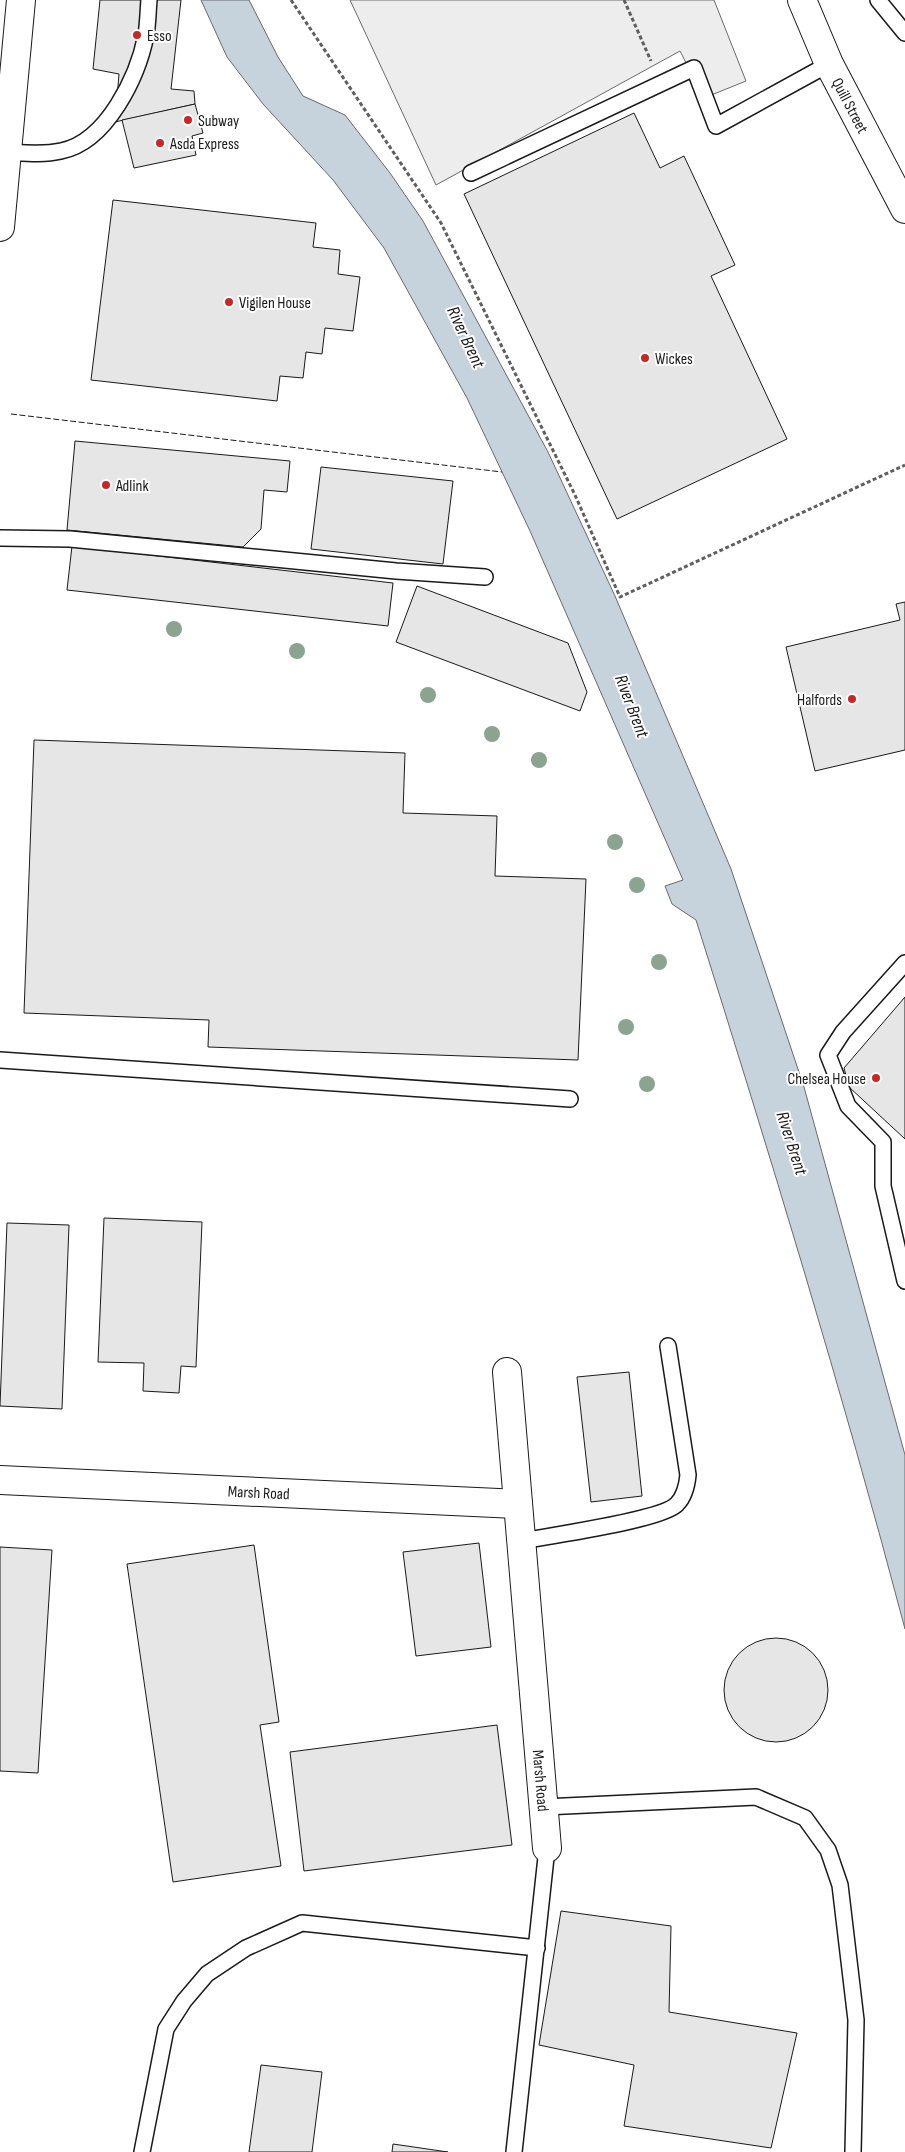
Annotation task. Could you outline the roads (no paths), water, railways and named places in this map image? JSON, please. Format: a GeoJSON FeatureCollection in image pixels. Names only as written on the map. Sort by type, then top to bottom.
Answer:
{"type":"FeatureCollection","features":[{"type":"Feature","properties":{"kind":"street"},"geometry":{"type":"LineString","coordinates":[[0,227],[6,139],[21,0]]}},
{"type":"Feature","properties":{"kind":"street","name":"Quill Street"},"geometry":{"type":"LineString","coordinates":[[802,0],[829,64],[905,210]]}},
{"type":"Feature","properties":{"kind":"street","name":"Marsh Road"},"geometry":{"type":"LineString","coordinates":[[507,1372],[547,1848]]}},
{"type":"Feature","properties":{"kind":"street","name":"Marsh Road"},"geometry":{"type":"LineString","coordinates":[[0,1480],[518,1504]]}},
{"type":"Feature","properties":{"kind":"lane"},"geometry":{"type":"LineString","coordinates":[[6,139],[45,154],[63,151],[78,145],[106,122],[128,86],[140,56],[146,34],[149,0]]}},
{"type":"Feature","properties":{"kind":"lane"},"geometry":{"type":"LineString","coordinates":[[878,0],[905,33]]}},
{"type":"Feature","properties":{"kind":"lane"},"geometry":{"type":"LineString","coordinates":[[471,173],[694,68],[716,126],[829,64]]}},
{"type":"Feature","properties":{"kind":"lane"},"geometry":{"type":"LineString","coordinates":[[0,538],[70,539],[396,571],[485,577]]}},
{"type":"Feature","properties":{"kind":"lane"},"geometry":{"type":"LineString","coordinates":[[905,963],[843,1032],[828,1055],[848,1106],[883,1142],[883,1186],[905,1281]]}},
{"type":"Feature","properties":{"kind":"lane"},"geometry":{"type":"LineString","coordinates":[[0,1060],[570,1099]]}},
{"type":"Feature","properties":{"kind":"lane"},"geometry":{"type":"LineString","coordinates":[[521,1541],[582,1531],[664,1513],[677,1504],[687,1484],[688,1475],[668,1346]]}},
{"type":"Feature","properties":{"kind":"lane"},"geometry":{"type":"LineString","coordinates":[[544,1807],[756,1797],[805,1818],[828,1850],[840,1885],[856,2020],[853,2152]]}},
{"type":"Feature","properties":{"kind":"lane"},"geometry":{"type":"LineString","coordinates":[[514,2152],[547,1848]]}},
{"type":"Feature","properties":{"kind":"lane"},"geometry":{"type":"LineString","coordinates":[[142,2152],[166,2029],[184,2001],[207,1974],[246,1948],[302,1923],[537,1948]]}},
{"type":"Feature","properties":{"kind":"water","name":"River Brent"},"geometry":{"type":"Polygon","coordinates":[[[201,0],[249,0],[278,57],[303,96],[345,115],[390,173],[423,221],[548,452],[615,596],[731,869],[804,1087],[905,1455],[905,1629],[805,1273],[696,920],[672,904],[665,886],[683,880],[530,531],[467,398],[384,248],[333,180],[263,104],[227,57],[201,0]]]}},
{"type":"Feature","properties":{"kind":"place","name":"Esso"},"geometry":{"type":"Point","coordinates":[137,35]}},
{"type":"Feature","properties":{"kind":"place","name":"Subway"},"geometry":{"type":"Point","coordinates":[188,120]}},
{"type":"Feature","properties":{"kind":"place","name":"Asda Express"},"geometry":{"type":"Point","coordinates":[160,143]}},
{"type":"Feature","properties":{"kind":"place","name":"Vigilen House"},"geometry":{"type":"Point","coordinates":[229,302]}},
{"type":"Feature","properties":{"kind":"place","name":"Wickes"},"geometry":{"type":"Point","coordinates":[645,358]}},
{"type":"Feature","properties":{"kind":"place","name":"Adlink"},"geometry":{"type":"Point","coordinates":[106,485]}},
{"type":"Feature","properties":{"kind":"place","name":"Halfords"},"geometry":{"type":"Point","coordinates":[852,699]}},
{"type":"Feature","properties":{"kind":"place","name":"Chelsea House"},"geometry":{"type":"Point","coordinates":[876,1078]}}]}
